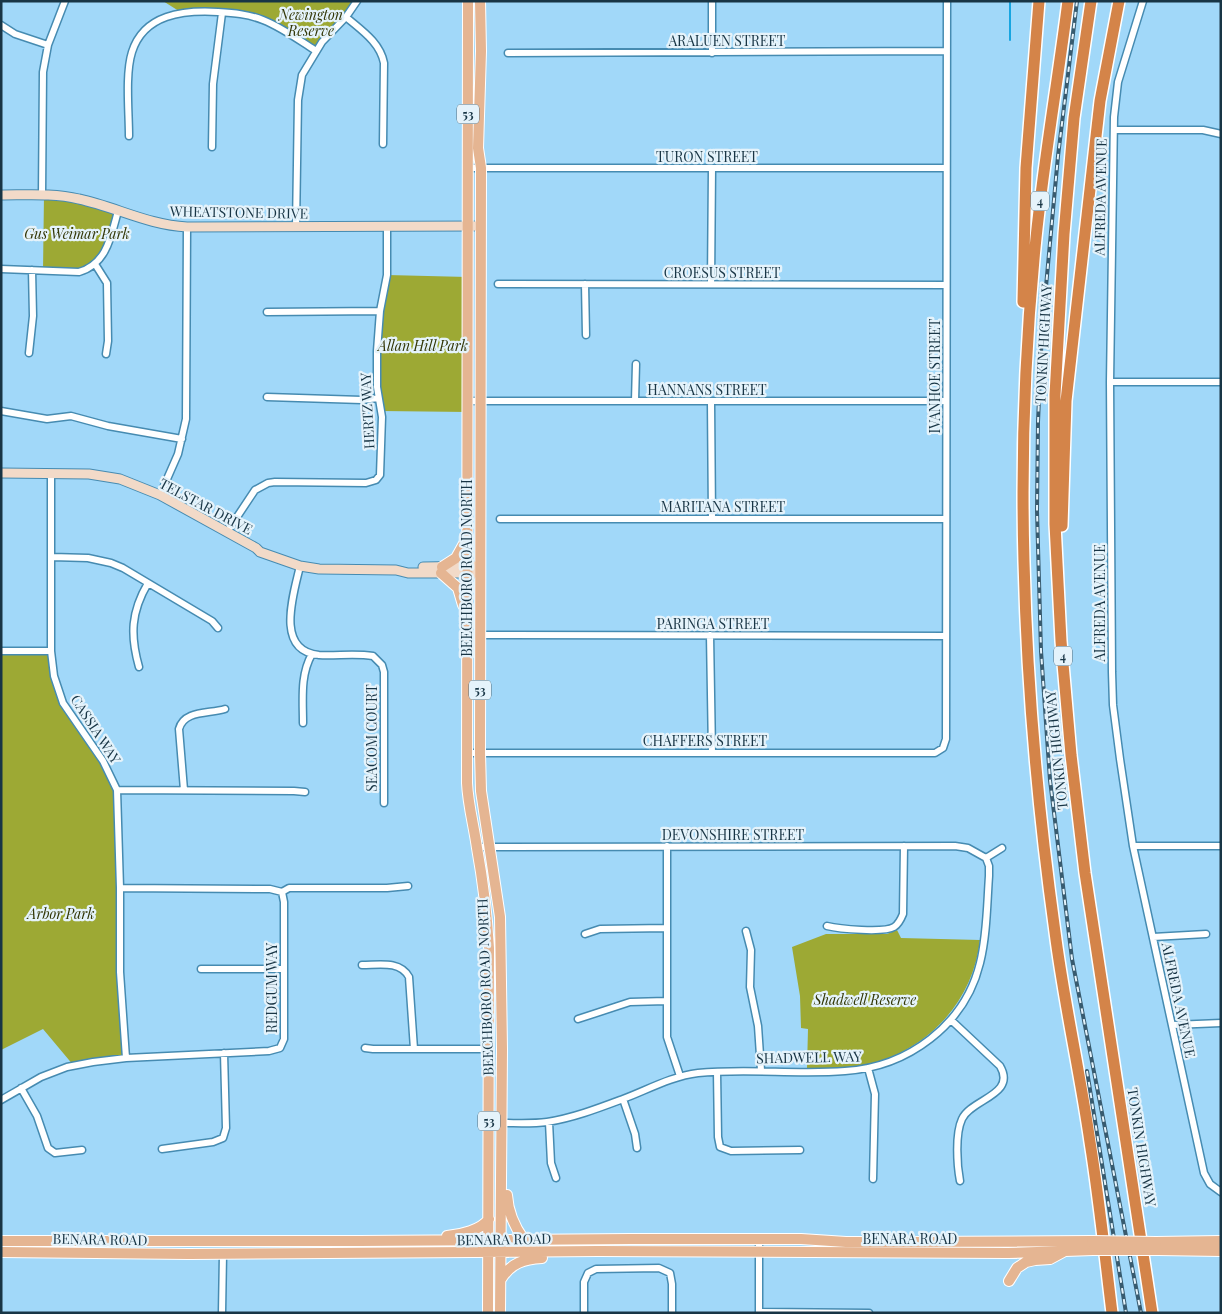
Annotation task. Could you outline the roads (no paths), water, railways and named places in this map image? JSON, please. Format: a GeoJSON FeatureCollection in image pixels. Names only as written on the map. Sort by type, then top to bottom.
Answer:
{"type":"FeatureCollection","features":[{"type":"Feature","properties":{"kind":"highway"},"geometry":{"type":"LineString","coordinates":[[1025,401],[1023,319],[1026,168],[1039,1]]}},
{"type":"Feature","properties":{"kind":"highway","name":"TONKIN HIGHWAY"},"geometry":{"type":"LineString","coordinates":[[1068,1],[1037,229],[1029,319],[1025,401],[1023,524],[1025,606],[1040,812],[1055,935],[1070,1033],[1090,1141],[1112,1313]]}},
{"type":"Feature","properties":{"kind":"highway","name":"TONKIN HIGHWAY"},"geometry":{"type":"LineString","coordinates":[[1091,1],[1074,118],[1064,234],[1055,395],[1055,524],[1071,755],[1085,873],[1152,1313]]}},
{"type":"Feature","properties":{"kind":"highway"},"geometry":{"type":"LineString","coordinates":[[1060,613],[1066,401],[1100,101],[1119,1]]}},
{"type":"Feature","properties":{"kind":"main road","name":"BEECHBORO ROAD NORTH"},"geometry":{"type":"LineString","coordinates":[[468,1],[466,570],[468,801],[477,847],[487,917],[489,948],[488,1313]]}},
{"type":"Feature","properties":{"kind":"main road","name":"BEECHBORO ROAD NORTH"},"geometry":{"type":"LineString","coordinates":[[480,1],[481,51],[478,148],[481,168],[480,753],[481,791],[500,917],[502,1029],[500,1313]]}},
{"type":"Feature","properties":{"kind":"main road"},"geometry":{"type":"LineString","coordinates":[[466,621],[458,588],[442,570],[456,558],[467,538]]}},
{"type":"Feature","properties":{"kind":"main road"},"geometry":{"type":"LineString","coordinates":[[502,1152],[506,1169],[507,1203],[514,1225],[524,1240]]}},
{"type":"Feature","properties":{"kind":"main road"},"geometry":{"type":"LineString","coordinates":[[361,1247],[398,1236],[418,1238],[450,1236],[467,1232],[485,1224],[489,1218]]}},
{"type":"Feature","properties":{"kind":"main road"},"geometry":{"type":"LineString","coordinates":[[409,1253],[416,1248],[418,1238]]}},
{"type":"Feature","properties":{"kind":"main road","name":"BENARA ROAD"},"geometry":{"type":"LineString","coordinates":[[418,1238],[489,1240],[801,1239],[846,1242],[1093,1246],[1157,1246],[1221,1241]]}},
{"type":"Feature","properties":{"kind":"main road"},"geometry":{"type":"LineString","coordinates":[[631,1239],[631,1243],[635,1246],[654,1246],[670,1251]]}},
{"type":"Feature","properties":{"kind":"main road","name":"BENARA ROAD"},"geometry":{"type":"LineString","coordinates":[[1,1241],[223,1242],[361,1247],[409,1253],[759,1251],[1008,1253],[1066,1251],[1093,1246]]}},
{"type":"Feature","properties":{"kind":"main road"},"geometry":{"type":"LineString","coordinates":[[91,1242],[91,1253]]}},
{"type":"Feature","properties":{"kind":"main road"},"geometry":{"type":"LineString","coordinates":[[223,1242],[223,1254]]}},
{"type":"Feature","properties":{"kind":"main road"},"geometry":{"type":"LineString","coordinates":[[846,1242],[860,1246],[885,1247],[888,1250],[884,1252]]}},
{"type":"Feature","properties":{"kind":"main road","name":"BENARA ROAD"},"geometry":{"type":"LineString","coordinates":[[905,1242],[924,1247],[1003,1246],[1008,1253]]}},
{"type":"Feature","properties":{"kind":"main road","name":"BENARA ROAD"},"geometry":{"type":"LineString","coordinates":[[1157,1246],[1221,1251]]}},
{"type":"Feature","properties":{"kind":"main road","name":"BENARA ROAD"},"geometry":{"type":"LineString","coordinates":[[1,1252],[223,1254],[361,1247]]}},
{"type":"Feature","properties":{"kind":"main road"},"geometry":{"type":"LineString","coordinates":[[501,1279],[507,1269],[516,1263],[532,1258],[576,1256],[598,1251]]}},
{"type":"Feature","properties":{"kind":"main road"},"geometry":{"type":"LineString","coordinates":[[1009,1281],[1017,1268],[1026,1262],[1050,1260],[1066,1251]]}},
{"type":"Feature","properties":{"kind":"street"},"geometry":{"type":"LineString","coordinates":[[42,195],[43,72],[48,45],[65,1]]}},
{"type":"Feature","properties":{"kind":"street"},"geometry":{"type":"LineString","coordinates":[[296,227],[298,92],[302,75],[316,51],[346,17],[357,1]]}},
{"type":"Feature","properties":{"kind":"street"},"geometry":{"type":"LineString","coordinates":[[712,1],[712,53]]}},
{"type":"Feature","properties":{"kind":"street","name":"IVANHOE STREET"},"geometry":{"type":"LineString","coordinates":[[941,750],[946,739],[947,1]]}},
{"type":"Feature","properties":{"kind":"street","name":"ALFREDA AVENUE"},"geometry":{"type":"LineString","coordinates":[[1143,1],[1118,82],[1114,130],[1110,382],[1112,672],[1120,759],[1133,846],[1204,1173],[1210,1184],[1221,1192]]}},
{"type":"Feature","properties":{"kind":"street"},"geometry":{"type":"LineString","coordinates":[[129,136],[129,65],[132,53],[140,34],[158,20],[173,14],[190,12],[238,14],[262,20],[316,51]]}},
{"type":"Feature","properties":{"kind":"street"},"geometry":{"type":"LineString","coordinates":[[212,147],[212,84],[222,13]]}},
{"type":"Feature","properties":{"kind":"street"},"geometry":{"type":"LineString","coordinates":[[346,17],[371,39],[383,54],[383,144]]}},
{"type":"Feature","properties":{"kind":"street"},"geometry":{"type":"LineString","coordinates":[[1,24],[16,34],[48,45]]}},
{"type":"Feature","properties":{"kind":"street","name":"ARALUEN STREET"},"geometry":{"type":"LineString","coordinates":[[508,53],[947,51]]}},
{"type":"Feature","properties":{"kind":"street"},"geometry":{"type":"LineString","coordinates":[[1114,130],[1203,130],[1221,134]]}},
{"type":"Feature","properties":{"kind":"street","name":"TURON STREET"},"geometry":{"type":"LineString","coordinates":[[468,168],[946,168]]}},
{"type":"Feature","properties":{"kind":"street"},"geometry":{"type":"LineString","coordinates":[[712,168],[712,284]]}},
{"type":"Feature","properties":{"kind":"street","name":"WHEATSTONE DRIVE"},"geometry":{"type":"LineString","coordinates":[[1,195],[42,195],[80,199],[161,225],[187,227],[480,226]]}},
{"type":"Feature","properties":{"kind":"street"},"geometry":{"type":"LineString","coordinates":[[1,270],[79,272],[91,268],[107,248],[118,211]]}},
{"type":"Feature","properties":{"kind":"street"},"geometry":{"type":"LineString","coordinates":[[160,495],[178,454],[187,408],[187,227]]}},
{"type":"Feature","properties":{"kind":"street","name":"HERTZ WAY"},"geometry":{"type":"LineString","coordinates":[[227,532],[255,490],[268,483],[366,483],[376,480],[380,475],[382,417],[378,398],[377,358],[380,311],[387,276],[387,227]]}},
{"type":"Feature","properties":{"kind":"street"},"geometry":{"type":"LineString","coordinates":[[95,264],[107,283],[108,341],[106,354]]}},
{"type":"Feature","properties":{"kind":"street"},"geometry":{"type":"LineString","coordinates":[[29,353],[33,316],[32,270]]}},
{"type":"Feature","properties":{"kind":"street","name":"CROESUS STREET"},"geometry":{"type":"LineString","coordinates":[[498,284],[946,285]]}},
{"type":"Feature","properties":{"kind":"street"},"geometry":{"type":"LineString","coordinates":[[585,284],[586,335]]}},
{"type":"Feature","properties":{"kind":"street"},"geometry":{"type":"LineString","coordinates":[[266,312],[380,311]]}},
{"type":"Feature","properties":{"kind":"street"},"geometry":{"type":"LineString","coordinates":[[635,401],[636,364]]}},
{"type":"Feature","properties":{"kind":"street"},"geometry":{"type":"LineString","coordinates":[[1110,382],[1221,382]]}},
{"type":"Feature","properties":{"kind":"street"},"geometry":{"type":"LineString","coordinates":[[266,397],[362,400],[378,398]]}},
{"type":"Feature","properties":{"kind":"street","name":"HANNANS STREET"},"geometry":{"type":"LineString","coordinates":[[468,401],[946,401]]}},
{"type":"Feature","properties":{"kind":"street"},"geometry":{"type":"LineString","coordinates":[[711,402],[712,519]]}},
{"type":"Feature","properties":{"kind":"street"},"geometry":{"type":"LineString","coordinates":[[1,411],[47,419],[71,416],[108,426],[182,439]]}},
{"type":"Feature","properties":{"kind":"street","name":"TELSTAR DRIVE"},"geometry":{"type":"LineString","coordinates":[[1,473],[89,474],[120,479],[160,495],[260,552],[300,566],[327,570],[396,570],[408,573],[442,570],[480,570]]}},
{"type":"Feature","properties":{"kind":"street","name":"CASSIA WAY"},"geometry":{"type":"LineString","coordinates":[[51,474],[51,651],[54,676],[63,703],[103,761],[117,790],[120,972],[126,1058]]}},
{"type":"Feature","properties":{"kind":"street","name":"MARITANA STREET"},"geometry":{"type":"LineString","coordinates":[[500,519],[946,519]]}},
{"type":"Feature","properties":{"kind":"street"},"geometry":{"type":"LineString","coordinates":[[52,557],[100,560],[123,568],[212,621],[218,628]]}},
{"type":"Feature","properties":{"kind":"street"},"geometry":{"type":"LineString","coordinates":[[300,566],[289,622],[291,632],[298,645],[312,654],[307,663],[304,680],[303,724]]}},
{"type":"Feature","properties":{"kind":"street"},"geometry":{"type":"LineString","coordinates":[[139,667],[133,641],[134,617],[139,597],[148,583]]}},
{"type":"Feature","properties":{"kind":"street","name":"PARINGA STREET"},"geometry":{"type":"LineString","coordinates":[[480,635],[946,636]]}},
{"type":"Feature","properties":{"kind":"street"},"geometry":{"type":"LineString","coordinates":[[710,636],[712,753]]}},
{"type":"Feature","properties":{"kind":"street"},"geometry":{"type":"LineString","coordinates":[[1,651],[51,651]]}},
{"type":"Feature","properties":{"kind":"street","name":"SEACOM COURT"},"geometry":{"type":"LineString","coordinates":[[312,654],[373,656],[382,665],[384,672],[384,803]]}},
{"type":"Feature","properties":{"kind":"street"},"geometry":{"type":"LineString","coordinates":[[184,790],[180,724],[188,716],[225,709]]}},
{"type":"Feature","properties":{"kind":"street","name":"CHAFFERS STREET"},"geometry":{"type":"LineString","coordinates":[[468,753],[935,753],[941,750]]}},
{"type":"Feature","properties":{"kind":"street"},"geometry":{"type":"LineString","coordinates":[[117,790],[305,792]]}},
{"type":"Feature","properties":{"kind":"street"},"geometry":{"type":"LineString","coordinates":[[666,846],[666,1037],[680,1076]]}},
{"type":"Feature","properties":{"kind":"street"},"geometry":{"type":"LineString","coordinates":[[827,926],[838,929],[888,929],[898,923],[903,914],[904,846]]}},
{"type":"Feature","properties":{"kind":"street","name":"DEVONSHIRE STREET"},"geometry":{"type":"LineString","coordinates":[[477,847],[962,846],[974,850],[986,858]]}},
{"type":"Feature","properties":{"kind":"street"},"geometry":{"type":"LineString","coordinates":[[1133,846],[1221,846]]}},
{"type":"Feature","properties":{"kind":"street"},"geometry":{"type":"LineString","coordinates":[[986,858],[1002,848]]}},
{"type":"Feature","properties":{"kind":"street","name":"SHADWELL WAY"},"geometry":{"type":"LineString","coordinates":[[502,1123],[549,1122],[569,1117],[623,1099],[680,1076],[698,1073],[761,1070],[843,1071],[868,1068],[911,1052],[928,1041],[951,1020],[968,994],[980,963],[984,940],[989,876],[989,866],[986,858]]}},
{"type":"Feature","properties":{"kind":"street"},"geometry":{"type":"LineString","coordinates":[[120,888],[270,889],[282,892],[289,888],[387,888],[408,886]]}},
{"type":"Feature","properties":{"kind":"street","name":"REDGUM WAY"},"geometry":{"type":"LineString","coordinates":[[1,1100],[42,1077],[67,1067],[93,1062],[126,1058],[274,1050],[283,1043],[285,1020],[284,902],[282,892]]}},
{"type":"Feature","properties":{"kind":"street"},"geometry":{"type":"LineString","coordinates":[[585,934],[600,928],[666,928]]}},
{"type":"Feature","properties":{"kind":"street"},"geometry":{"type":"LineString","coordinates":[[746,931],[751,950],[750,988],[758,1026],[761,1070]]}},
{"type":"Feature","properties":{"kind":"street"},"geometry":{"type":"LineString","coordinates":[[1153,938],[1206,934]]}},
{"type":"Feature","properties":{"kind":"street"},"geometry":{"type":"LineString","coordinates":[[362,965],[395,965],[405,970],[409,976],[414,1049]]}},
{"type":"Feature","properties":{"kind":"street"},"geometry":{"type":"LineString","coordinates":[[201,969],[284,969]]}},
{"type":"Feature","properties":{"kind":"street"},"geometry":{"type":"LineString","coordinates":[[578,1019],[630,1002],[666,1001]]}},
{"type":"Feature","properties":{"kind":"street"},"geometry":{"type":"LineString","coordinates":[[951,1020],[1000,1066],[1004,1078],[1000,1089],[967,1111],[961,1120],[958,1141],[960,1181]]}},
{"type":"Feature","properties":{"kind":"street"},"geometry":{"type":"LineString","coordinates":[[1173,1025],[1221,1023]]}},
{"type":"Feature","properties":{"kind":"street"},"geometry":{"type":"LineString","coordinates":[[489,1049],[496,1043],[502,1029]]}},
{"type":"Feature","properties":{"kind":"street"},"geometry":{"type":"LineString","coordinates":[[365,1048],[489,1049],[497,1054],[502,1064]]}},
{"type":"Feature","properties":{"kind":"street"},"geometry":{"type":"LineString","coordinates":[[162,1149],[213,1142],[223,1138],[226,1128],[224,1053]]}},
{"type":"Feature","properties":{"kind":"street"},"geometry":{"type":"LineString","coordinates":[[868,1068],[875,1094],[873,1179]]}},
{"type":"Feature","properties":{"kind":"street"},"geometry":{"type":"LineString","coordinates":[[717,1072],[718,1137],[720,1147],[731,1151],[800,1150]]}},
{"type":"Feature","properties":{"kind":"street"},"geometry":{"type":"LineString","coordinates":[[21,1088],[37,1116],[48,1148],[55,1153],[82,1150]]}},
{"type":"Feature","properties":{"kind":"street"},"geometry":{"type":"LineString","coordinates":[[623,1099],[635,1134],[637,1148]]}},
{"type":"Feature","properties":{"kind":"street"},"geometry":{"type":"LineString","coordinates":[[489,1108],[493,1116],[502,1123],[494,1128],[489,1139]]}},
{"type":"Feature","properties":{"kind":"street"},"geometry":{"type":"LineString","coordinates":[[549,1122],[551,1163],[556,1178]]}},
{"type":"Feature","properties":{"kind":"street"},"geometry":{"type":"LineString","coordinates":[[759,1239],[759,1313],[869,1313]]}},
{"type":"Feature","properties":{"kind":"street"},"geometry":{"type":"LineString","coordinates":[[222,1313],[223,1254]]}},
{"type":"Feature","properties":{"kind":"street"},"geometry":{"type":"LineString","coordinates":[[584,1313],[584,1282],[588,1273],[596,1269],[659,1268],[670,1273],[672,1313]]}},
{"type":"Feature","properties":{"kind":"waterway"},"geometry":{"type":"LineString","coordinates":[[1010,1],[1010,40]]}},
{"type":"Feature","properties":{"kind":"railway"},"geometry":{"type":"LineString","coordinates":[[1077,1],[1058,156],[1042,330],[1037,511],[1041,651],[1050,780],[1072,959],[1141,1313]]}},
{"type":"Feature","properties":{"kind":"railway"},"geometry":{"type":"LineString","coordinates":[[1087,1071],[1126,1313]]}},
{"type":"Feature","properties":{"kind":"park label","name":"Newington Reserve"},"geometry":{"type":"Point","coordinates":[311,22]}},
{"type":"Feature","properties":{"kind":"park label","name":"Gus Weimar Park"},"geometry":{"type":"Point","coordinates":[77,233]}},
{"type":"Feature","properties":{"kind":"park label","name":"Allan Hill Park"},"geometry":{"type":"Point","coordinates":[423,345]}},
{"type":"Feature","properties":{"kind":"park label","name":"Arbor Park"},"geometry":{"type":"Point","coordinates":[61,913]}},
{"type":"Feature","properties":{"kind":"park label","name":"Shadwell Reserve"},"geometry":{"type":"Point","coordinates":[865,999]}}]}
